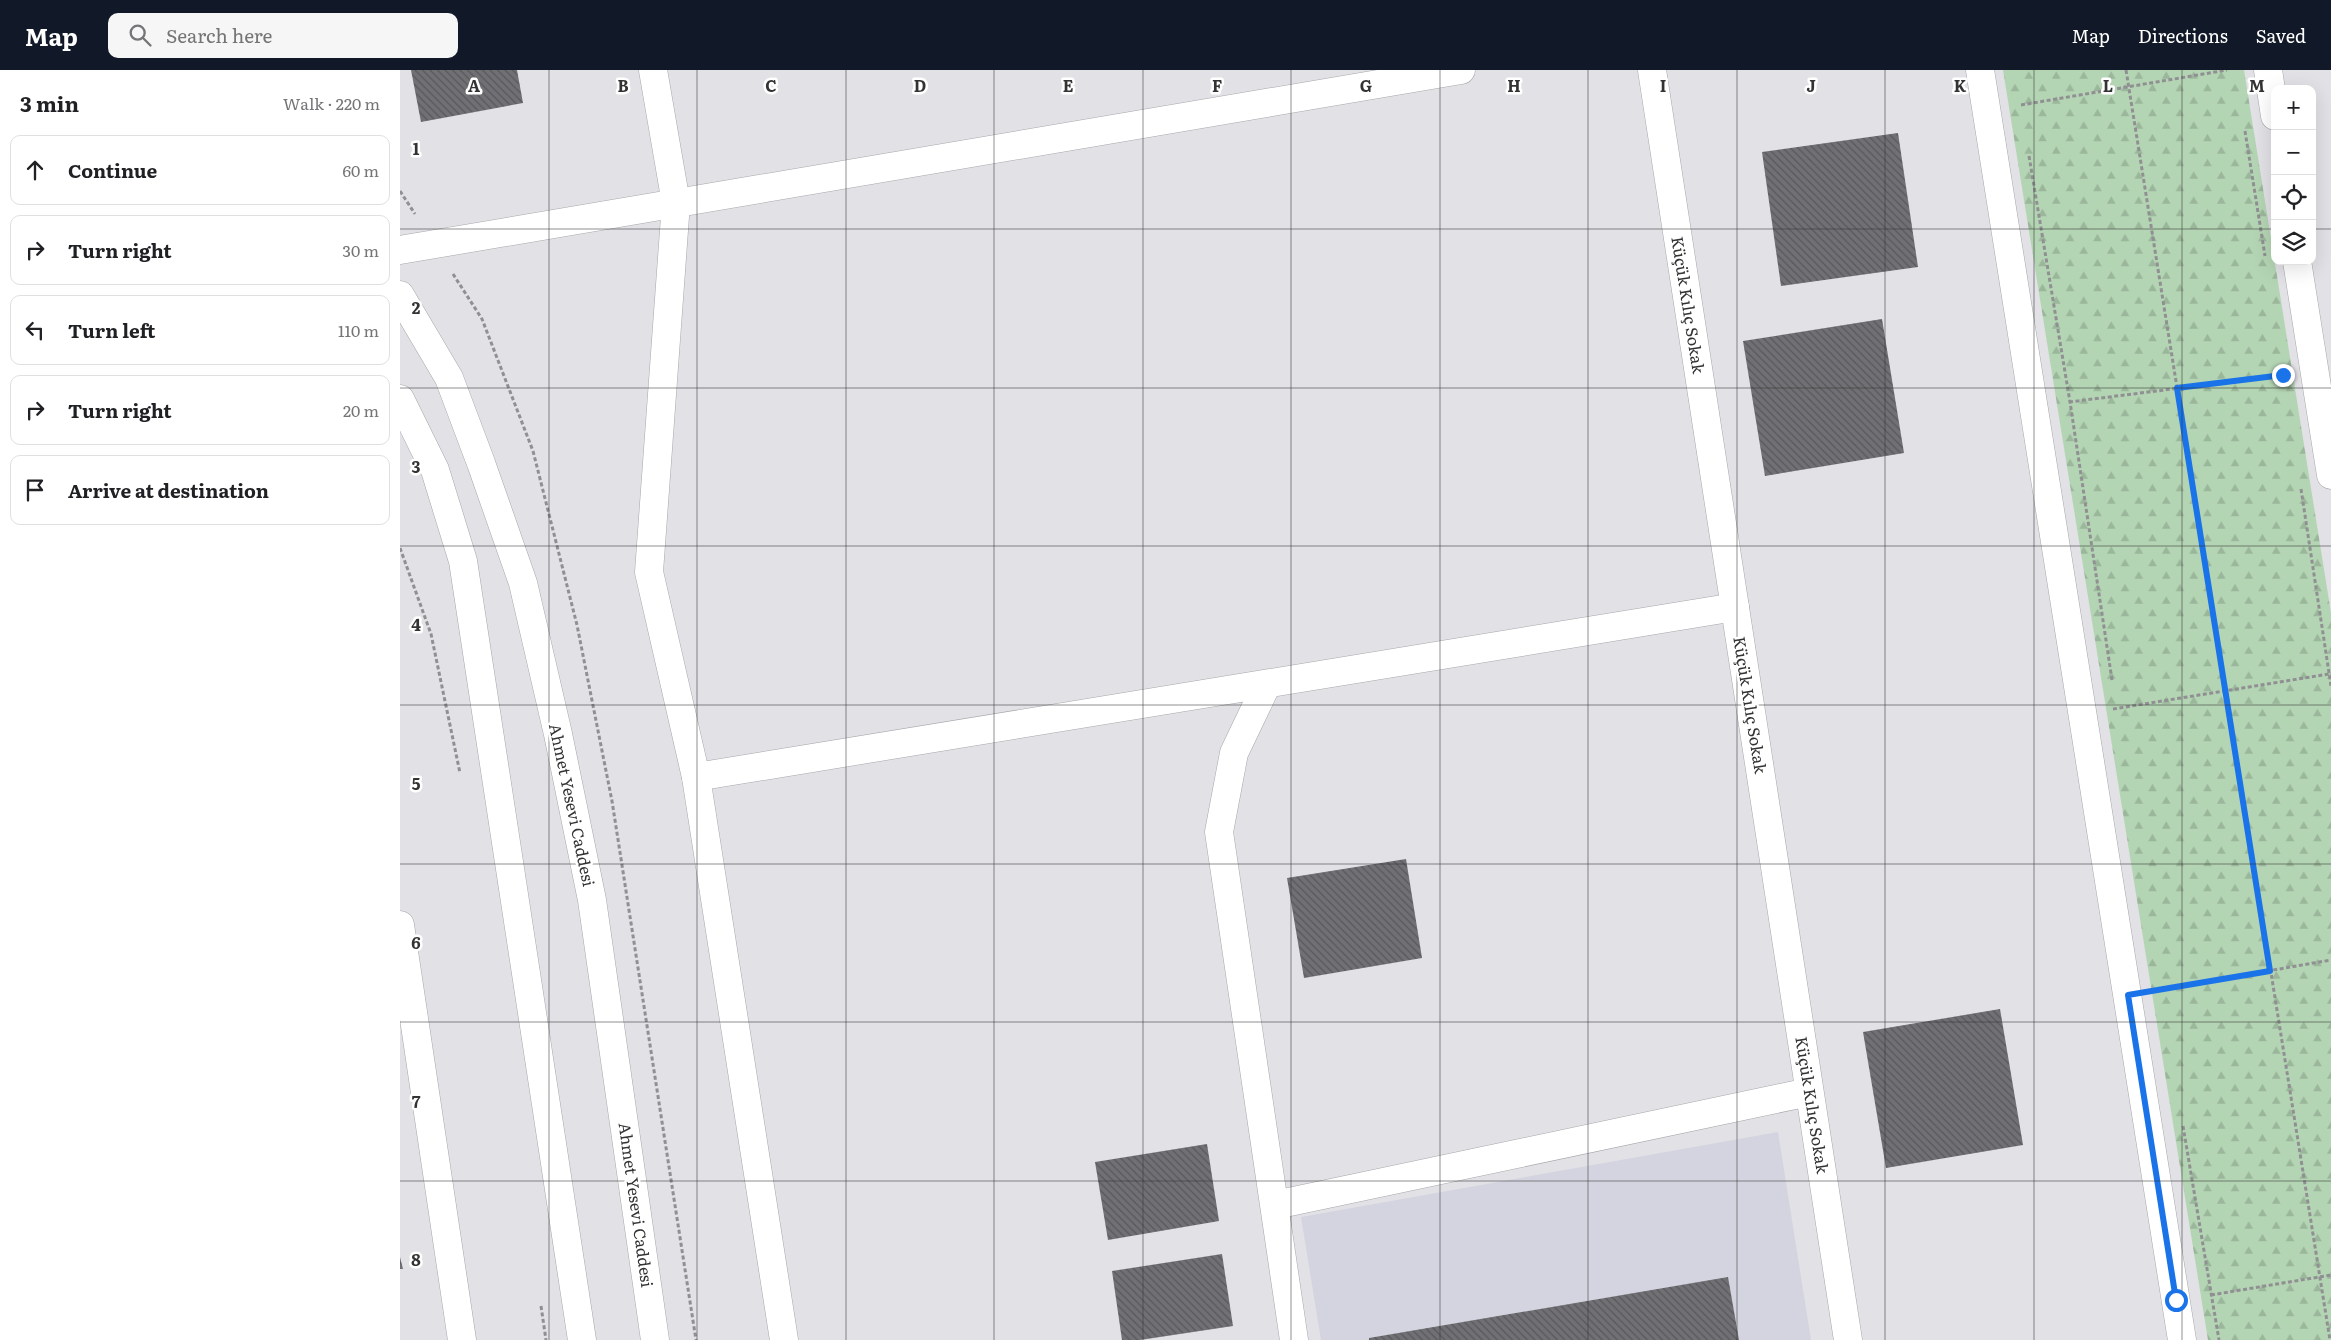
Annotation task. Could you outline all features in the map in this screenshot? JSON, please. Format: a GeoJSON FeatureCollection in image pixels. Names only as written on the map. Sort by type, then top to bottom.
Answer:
{"type":"FeatureCollection","features":[{"type":"Feature","properties":{"kind":"street"},"geometry":{"type":"LineString","coordinates":[[653,70],[676,204],[649,572],[696,777],[784,1340]]}},
{"type":"Feature","properties":{"kind":"street"},"geometry":{"type":"LineString","coordinates":[[400,250],[1461,70]]}},
{"type":"Feature","properties":{"kind":"street","name":"Küçük Kılıç Sokak"},"geometry":{"type":"LineString","coordinates":[[1652,70],[1848,1340]]}},
{"type":"Feature","properties":{"kind":"street"},"geometry":{"type":"LineString","coordinates":[[1980,70],[2182,1340]]}},
{"type":"Feature","properties":{"kind":"street"},"geometry":{"type":"LineString","coordinates":[[2268,70],[2271,90]]}},
{"type":"Feature","properties":{"kind":"street"},"geometry":{"type":"LineString","coordinates":[[2298,265],[2331,475]]}},
{"type":"Feature","properties":{"kind":"street","name":"Ahmet Yesevi Caddesi"},"geometry":{"type":"LineString","coordinates":[[400,295],[449,378],[481,462],[523,584],[558,734],[592,900],[655,1340]]}},
{"type":"Feature","properties":{"kind":"street"},"geometry":{"type":"LineString","coordinates":[[403,411],[435,470],[463,561],[582,1340]]}},
{"type":"Feature","properties":{"kind":"street"},"geometry":{"type":"LineString","coordinates":[[696,777],[1735,607]]}},
{"type":"Feature","properties":{"kind":"street"},"geometry":{"type":"LineString","coordinates":[[1267,684],[1234,753],[1219,832],[1294,1340]]}},
{"type":"Feature","properties":{"kind":"street"},"geometry":{"type":"LineString","coordinates":[[400,924],[462,1340]]}},
{"type":"Feature","properties":{"kind":"street"},"geometry":{"type":"LineString","coordinates":[[1275,1205],[1809,1092]]}},
{"type":"Feature","properties":{"kind":"path"},"geometry":{"type":"LineString","coordinates":[[2126,70],[2330,1340]]}},
{"type":"Feature","properties":{"kind":"path"},"geometry":{"type":"LineString","coordinates":[[2021,105],[2227,70]]}},
{"type":"Feature","properties":{"kind":"path"},"geometry":{"type":"LineString","coordinates":[[2019,96],[2022,114]]}},
{"type":"Feature","properties":{"kind":"path"},"geometry":{"type":"LineString","coordinates":[[2028,153],[2070,402],[2114,689]]}},
{"type":"Feature","properties":{"kind":"path"},"geometry":{"type":"LineString","coordinates":[[2034,408],[2314,371]]}},
{"type":"Feature","properties":{"kind":"path"},"geometry":{"type":"LineString","coordinates":[[400,548],[431,634],[461,775]]}},
{"type":"Feature","properties":{"kind":"path"},"geometry":{"type":"LineString","coordinates":[[2083,713],[2331,674]]}},
{"type":"Feature","properties":{"kind":"path"},"geometry":{"type":"LineString","coordinates":[[2115,698],[2118,718]]}},
{"type":"Feature","properties":{"kind":"path"},"geometry":{"type":"LineString","coordinates":[[2128,995],[2331,960]]}},
{"type":"Feature","properties":{"kind":"path"},"geometry":{"type":"LineString","coordinates":[[2159,980],[2162,999]]}},
{"type":"Feature","properties":{"kind":"path"},"geometry":{"type":"LineString","coordinates":[[2182,1117],[2219,1340]]}},
{"type":"Feature","properties":{"kind":"path"},"geometry":{"type":"LineString","coordinates":[[2176,1300],[2331,1275]]}},
{"type":"Feature","properties":{"kind":"path"},"geometry":{"type":"LineString","coordinates":[[541,1301],[546,1340]]}},
{"type":"Feature","properties":{"kind":"shaded area"},"geometry":{"type":"Polygon","coordinates":[[[1778,1132],[1811,1340],[1321,1340],[1301,1217],[1778,1132]]]}},
{"type":"Feature","properties":{"kind":"green space"},"geometry":{"type":"Polygon","coordinates":[[[2003,70],[2244,70],[2271,239],[2271,265],[2275,265],[2331,613],[2331,1340],[2208,1340],[2003,70]]]}},
{"type":"Feature","properties":{"kind":"building"},"geometry":{"type":"Polygon","coordinates":[[[411,70],[517,70],[523,103],[421,122],[411,70]]]}},
{"type":"Feature","properties":{"kind":"building"},"geometry":{"type":"Polygon","coordinates":[[[1898,133],[1918,267],[1781,286],[1762,152],[1898,133]]]}},
{"type":"Feature","properties":{"kind":"building"},"geometry":{"type":"Polygon","coordinates":[[[1882,319],[1904,453],[1765,476],[1743,341],[1882,319]]]}},
{"type":"Feature","properties":{"kind":"building"},"geometry":{"type":"Polygon","coordinates":[[[1406,859],[1422,958],[1304,978],[1287,878],[1406,859]]]}},
{"type":"Feature","properties":{"kind":"building"},"geometry":{"type":"Polygon","coordinates":[[[2000,1009],[2023,1145],[1886,1168],[1863,1032],[2000,1009]]]}},
{"type":"Feature","properties":{"kind":"building"},"geometry":{"type":"Polygon","coordinates":[[[1207,1144],[1219,1221],[1108,1240],[1095,1162],[1207,1144]]]}},
{"type":"Feature","properties":{"kind":"building"},"geometry":{"type":"Polygon","coordinates":[[[1222,1254],[1233,1326],[1140,1340],[1122,1340],[1112,1271],[1222,1254]]]}},
{"type":"Feature","properties":{"kind":"building"},"geometry":{"type":"Polygon","coordinates":[[[400,1257],[403,1269],[400,1269],[400,1257]]]}},
{"type":"Feature","properties":{"kind":"building"},"geometry":{"type":"Polygon","coordinates":[[[1728,1277],[1739,1340],[1369,1340],[1369,1338],[1728,1277]]]}},
{"type":"Feature","properties":{"kind":"route"},"geometry":{"type":"LineString","coordinates":[[2176,1300],[2128,995],[2270,971],[2177,388],[2283,375]]}}]}
